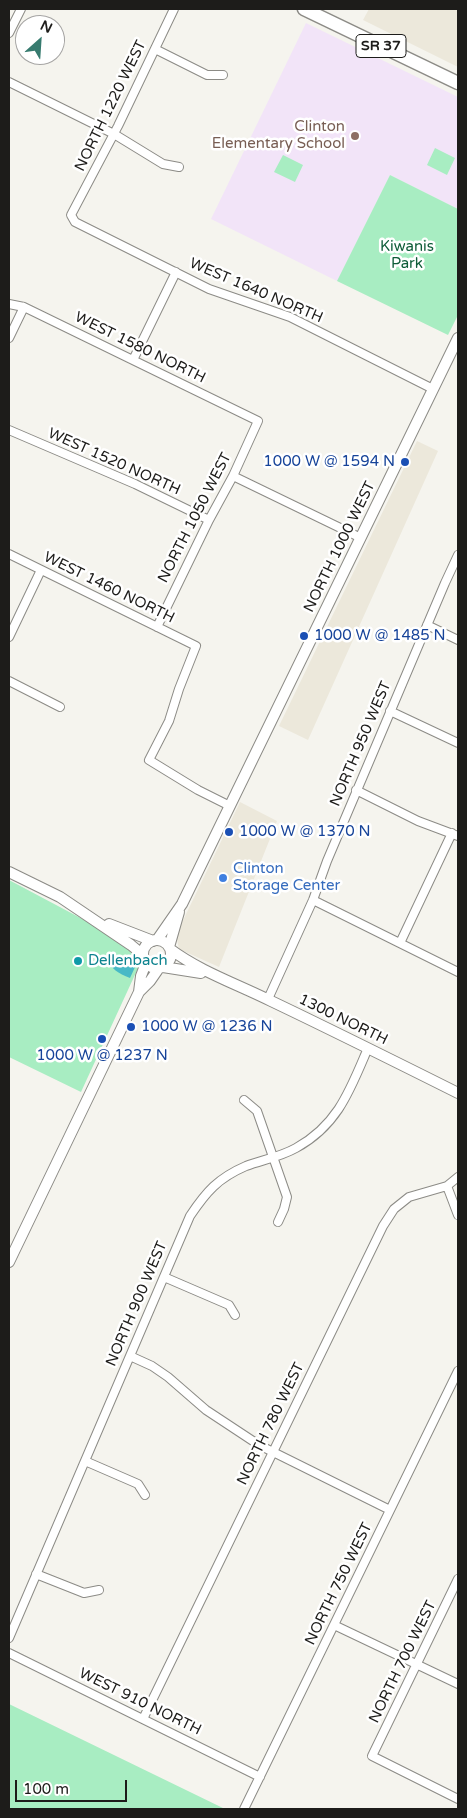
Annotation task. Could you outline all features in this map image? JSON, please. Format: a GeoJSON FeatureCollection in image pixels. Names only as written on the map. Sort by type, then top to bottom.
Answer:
{"type":"FeatureCollection","features":[{"type":"Feature","properties":{"kind":"main road","name":"SR 37"},"geometry":{"type":"LineString","coordinates":[[304,9],[458,83]]}},
{"type":"Feature","properties":{"kind":"street"},"geometry":{"type":"LineString","coordinates":[[9,33],[21,9]]}},
{"type":"Feature","properties":{"kind":"street","name":"NORTH 1220 WEST"},"geometry":{"type":"LineString","coordinates":[[71,215],[114,134],[174,9]]}},
{"type":"Feature","properties":{"kind":"street"},"geometry":{"type":"LineString","coordinates":[[155,49],[207,75],[223,75]]}},
{"type":"Feature","properties":{"kind":"street"},"geometry":{"type":"LineString","coordinates":[[9,82],[114,134],[163,164],[179,167]]}},
{"type":"Feature","properties":{"kind":"street","name":"WEST 1640 NORTH"},"geometry":{"type":"LineString","coordinates":[[71,215],[75,222],[176,272],[230,297],[290,317],[433,389]]}},
{"type":"Feature","properties":{"kind":"street"},"geometry":{"type":"LineString","coordinates":[[133,360],[176,272]]}},
{"type":"Feature","properties":{"kind":"street","name":"WEST 1580 NORTH"},"geometry":{"type":"LineString","coordinates":[[9,304],[24,307],[258,421]]}},
{"type":"Feature","properties":{"kind":"street"},"geometry":{"type":"LineString","coordinates":[[9,338],[24,307]]}},
{"type":"Feature","properties":{"kind":"street","name":"NORTH 1000 WEST"},"geometry":{"type":"LineString","coordinates":[[169,948],[182,904],[458,338]]}},
{"type":"Feature","properties":{"kind":"street","name":"NORTH 1050 WEST"},"geometry":{"type":"LineString","coordinates":[[157,627],[209,520],[233,476],[258,421]]}},
{"type":"Feature","properties":{"kind":"street","name":"WEST 1520 NORTH"},"geometry":{"type":"LineString","coordinates":[[9,430],[46,448],[127,480],[209,520]]}},
{"type":"Feature","properties":{"kind":"street"},"geometry":{"type":"LineString","coordinates":[[233,476],[361,538]]}},
{"type":"Feature","properties":{"kind":"street","name":"WEST 1460 NORTH"},"geometry":{"type":"LineString","coordinates":[[9,554],[196,646],[179,689],[169,722],[149,760],[198,790],[230,806]]}},
{"type":"Feature","properties":{"kind":"street","name":"NORTH 950 WEST"},"geometry":{"type":"LineString","coordinates":[[268,999],[313,900],[326,861],[458,555]]}},
{"type":"Feature","properties":{"kind":"street"},"geometry":{"type":"LineString","coordinates":[[9,637],[41,570]]}},
{"type":"Feature","properties":{"kind":"street"},"geometry":{"type":"LineString","coordinates":[[427,625],[458,640]]}},
{"type":"Feature","properties":{"kind":"street"},"geometry":{"type":"LineString","coordinates":[[9,681],[60,706]]}},
{"type":"Feature","properties":{"kind":"street"},"geometry":{"type":"LineString","coordinates":[[390,711],[458,743]]}},
{"type":"Feature","properties":{"kind":"street"},"geometry":{"type":"LineString","coordinates":[[356,790],[418,821],[455,835],[400,943]]}},
{"type":"Feature","properties":{"kind":"street"},"geometry":{"type":"LineString","coordinates":[[9,872],[60,897],[92,918],[154,968],[161,967]]}},
{"type":"Feature","properties":{"kind":"street"},"geometry":{"type":"LineString","coordinates":[[313,900],[458,972]]}},
{"type":"Feature","properties":{"kind":"street","name":"NORTH 1000 WEST"},"geometry":{"type":"LineString","coordinates":[[155,941],[182,904]]}},
{"type":"Feature","properties":{"kind":"street"},"geometry":{"type":"LineString","coordinates":[[92,918],[166,944],[169,948],[170,960],[161,967],[139,992]]}},
{"type":"Feature","properties":{"kind":"street"},"geometry":{"type":"LineString","coordinates":[[9,1262],[139,992],[146,946],[155,941]]}},
{"type":"Feature","properties":{"kind":"street","name":"1300 NORTH"},"geometry":{"type":"LineString","coordinates":[[169,948],[184,960],[214,976],[268,999],[458,1093]]}},
{"type":"Feature","properties":{"kind":"street","name":"1300 NORTH"},"geometry":{"type":"LineString","coordinates":[[161,967],[214,976]]}},
{"type":"Feature","properties":{"kind":"street","name":"NORTH 900 WEST"},"geometry":{"type":"LineString","coordinates":[[9,1638],[190,1216],[206,1193],[223,1178],[246,1166],[274,1158],[296,1148],[330,1122],[345,1102],[368,1048]]}},
{"type":"Feature","properties":{"kind":"street"},"geometry":{"type":"LineString","coordinates":[[244,1100],[257,1111],[287,1197],[278,1222]]}},
{"type":"Feature","properties":{"kind":"street","name":"NORTH 780 WEST"},"geometry":{"type":"LineString","coordinates":[[143,1719],[387,1220],[394,1209],[410,1197],[447,1186],[458,1177]]}},
{"type":"Feature","properties":{"kind":"street"},"geometry":{"type":"LineString","coordinates":[[447,1186],[458,1215]]}},
{"type":"Feature","properties":{"kind":"street"},"geometry":{"type":"LineString","coordinates":[[164,1277],[229,1305],[235,1315]]}},
{"type":"Feature","properties":{"kind":"street"},"geometry":{"type":"LineString","coordinates":[[130,1356],[152,1366],[168,1377],[206,1410],[259,1445],[390,1510]]}},
{"type":"Feature","properties":{"kind":"street","name":"NORTH 750 WEST"},"geometry":{"type":"LineString","coordinates":[[244,1809],[458,1371]]}},
{"type":"Feature","properties":{"kind":"street"},"geometry":{"type":"LineString","coordinates":[[85,1461],[138,1484],[145,1495]]}},
{"type":"Feature","properties":{"kind":"street"},"geometry":{"type":"LineString","coordinates":[[36,1574],[84,1593],[99,1590]]}},
{"type":"Feature","properties":{"kind":"street","name":"NORTH 700 WEST"},"geometry":{"type":"LineString","coordinates":[[458,1579],[372,1756],[458,1799]]}},
{"type":"Feature","properties":{"kind":"street"},"geometry":{"type":"LineString","coordinates":[[334,1625],[458,1684]]}},
{"type":"Feature","properties":{"kind":"street","name":"WEST 910 NORTH"},"geometry":{"type":"LineString","coordinates":[[9,1653],[260,1777]]}},
{"type":"Feature","properties":{"kind":"shaded area"},"geometry":{"type":"Polygon","coordinates":[[[369,9],[458,9],[458,67],[363,20],[369,9]]]}},
{"type":"Feature","properties":{"kind":"shaded area","name":"Clinton Elementary School"},"geometry":{"type":"Polygon","coordinates":[[[306,23],[458,97],[458,209],[390,175],[337,281],[211,219],[306,23]]]}},
{"type":"Feature","properties":{"kind":"shaded area"},"geometry":{"type":"Polygon","coordinates":[[[417,441],[438,451],[308,740],[279,726],[417,441]]]}},
{"type":"Feature","properties":{"kind":"shaded area"},"geometry":{"type":"Polygon","coordinates":[[[240,802],[277,821],[219,967],[179,949],[176,935],[240,802]]]}},
{"type":"Feature","properties":{"kind":"green space"},"geometry":{"type":"Polygon","coordinates":[[[435,148],[455,158],[447,175],[427,165],[435,148]]]}},
{"type":"Feature","properties":{"kind":"green space"},"geometry":{"type":"Polygon","coordinates":[[[283,155],[303,165],[295,182],[274,172],[283,155]]]}},
{"type":"Feature","properties":{"kind":"green space","name":"Kiwanis Park"},"geometry":{"type":"Polygon","coordinates":[[[390,175],[458,209],[458,315],[448,335],[337,281],[390,175]]]}},
{"type":"Feature","properties":{"kind":"green space"},"geometry":{"type":"Polygon","coordinates":[[[9,880],[90,923],[131,948],[139,966],[81,1092],[9,1057],[9,880]]]}},
{"type":"Feature","properties":{"kind":"green space"},"geometry":{"type":"Polygon","coordinates":[[[9,1704],[225,1809],[9,1809],[9,1704]]]}},
{"type":"Feature","properties":{"kind":"water"},"geometry":{"type":"Polygon","coordinates":[[[107,957],[133,957],[136,965],[130,978],[116,971],[107,957]]]}},
{"type":"Feature","properties":{"kind":"place","name":"Clinton Elementary School"},"geometry":{"type":"Point","coordinates":[355,136]}},
{"type":"Feature","properties":{"kind":"place","name":"1000 W @ 1594 N"},"geometry":{"type":"Point","coordinates":[405,462]}},
{"type":"Feature","properties":{"kind":"place","name":"1000 W @ 1485 N"},"geometry":{"type":"Point","coordinates":[304,636]}},
{"type":"Feature","properties":{"kind":"place","name":"1000 W @ 1370 N"},"geometry":{"type":"Point","coordinates":[229,832]}},
{"type":"Feature","properties":{"kind":"place","name":"Clinton Storage Center"},"geometry":{"type":"Point","coordinates":[223,878]}},
{"type":"Feature","properties":{"kind":"place","name":"Dellenbach"},"geometry":{"type":"Point","coordinates":[78,961]}},
{"type":"Feature","properties":{"kind":"place","name":"1000 W @ 1236 N"},"geometry":{"type":"Point","coordinates":[131,1027]}},
{"type":"Feature","properties":{"kind":"place","name":"1000 W @ 1237 N"},"geometry":{"type":"Point","coordinates":[102,1039]}}]}
